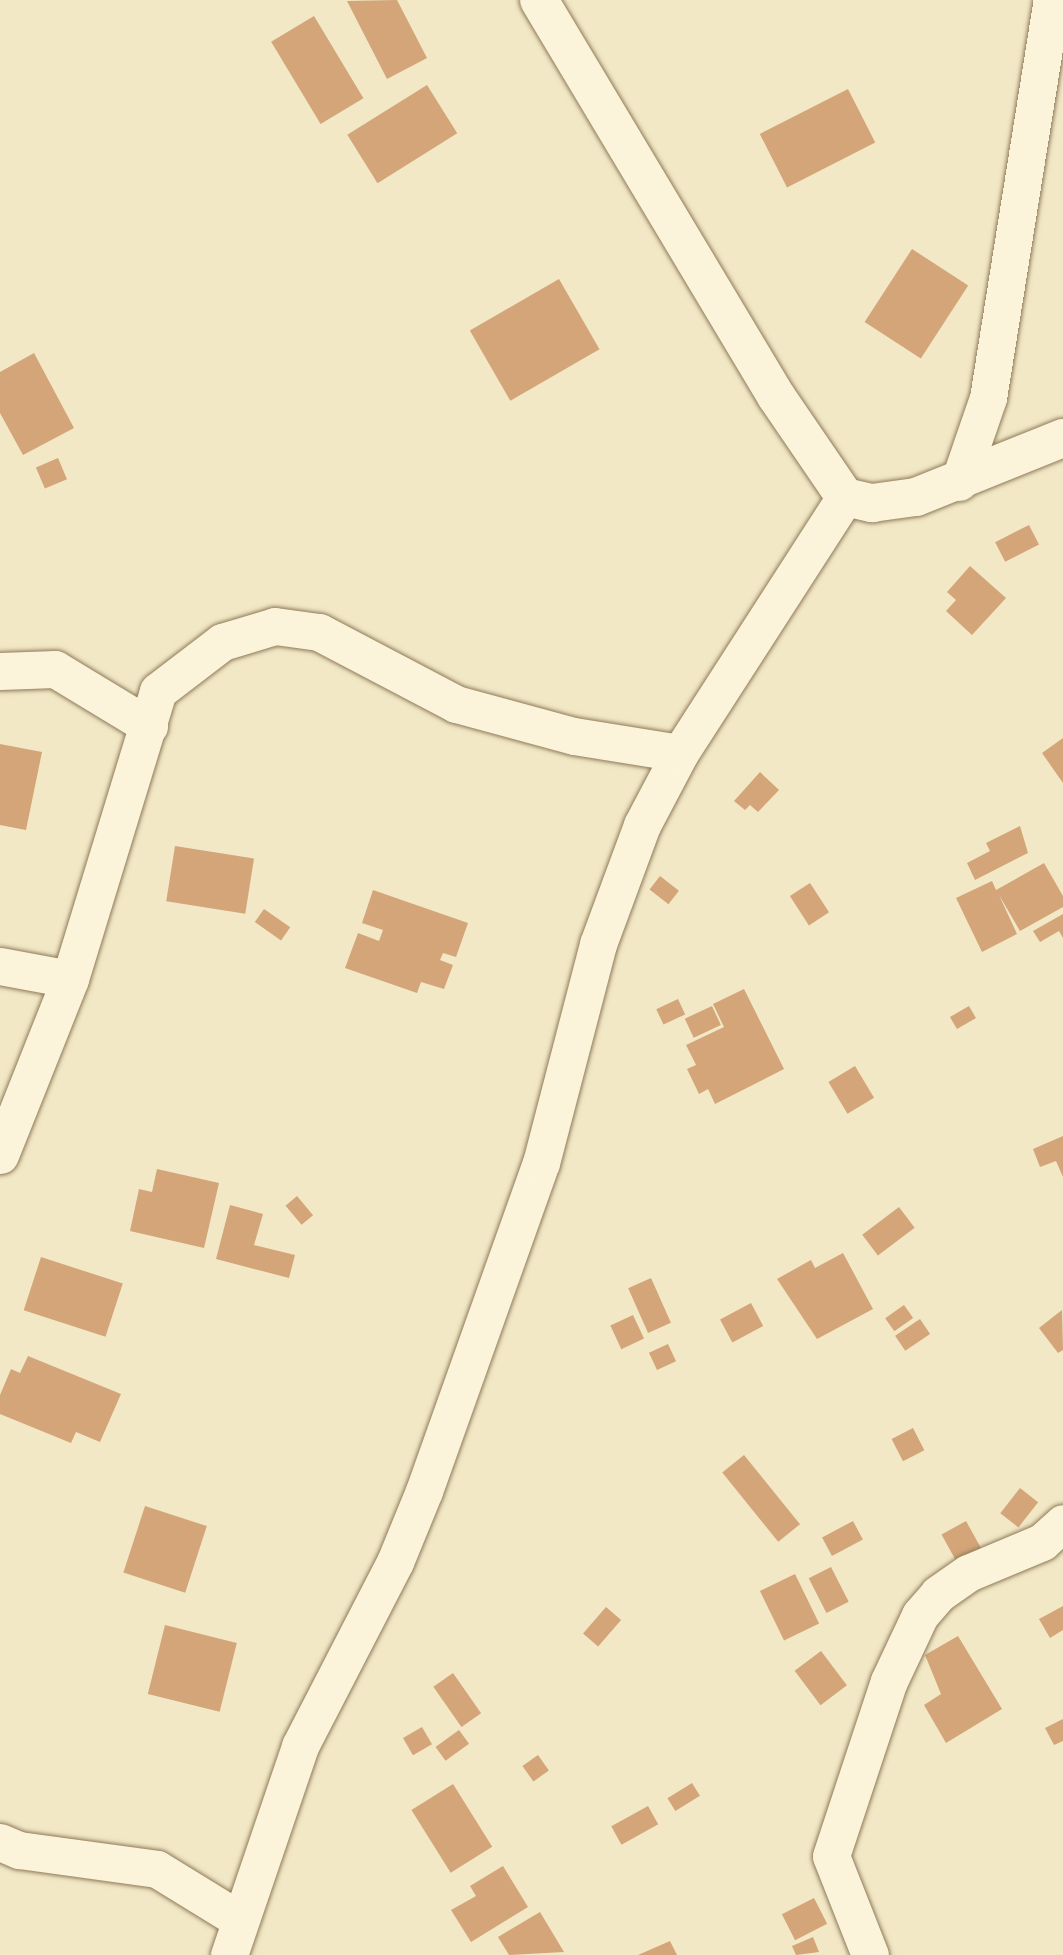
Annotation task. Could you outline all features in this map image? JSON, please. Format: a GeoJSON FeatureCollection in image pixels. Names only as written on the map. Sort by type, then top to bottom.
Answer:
{"type":"FeatureCollection","features":[{"type":"Feature","properties":{"kind":"street"},"geometry":{"type":"LineString","coordinates":[[539,0],[776,396],[845,497],[872,503],[959,482],[1063,438]]}},
{"type":"Feature","properties":{"kind":"street"},"geometry":{"type":"LineString","coordinates":[[959,482],[988,398],[1052,0]]}},
{"type":"Feature","properties":{"kind":"street"},"geometry":{"type":"LineString","coordinates":[[229,1955],[300,1746],[395,1562],[424,1491],[541,1163],[598,944],[642,825],[680,753],[845,497]]}},
{"type":"Feature","properties":{"kind":"street"},"geometry":{"type":"LineString","coordinates":[[0,1155],[70,979],[158,691],[222,642],[275,626],[319,632],[456,704],[573,736],[680,753]]}},
{"type":"Feature","properties":{"kind":"street"},"geometry":{"type":"LineString","coordinates":[[0,671],[54,669],[149,726]]}},
{"type":"Feature","properties":{"kind":"street"},"geometry":{"type":"LineString","coordinates":[[0,966],[70,979]]}},
{"type":"Feature","properties":{"kind":"street"},"geometry":{"type":"LineString","coordinates":[[870,1955],[831,1856],[889,1681],[920,1615],[938,1594],[968,1573],[1042,1542],[1063,1523]]}},
{"type":"Feature","properties":{"kind":"street"},"geometry":{"type":"LineString","coordinates":[[0,1842],[19,1850],[157,1869],[240,1920]]}},
{"type":"Feature","properties":{"kind":"building"},"geometry":{"type":"Polygon","coordinates":[[[397,0],[427,58],[387,79],[347,1],[397,0]]]}},
{"type":"Feature","properties":{"kind":"building"},"geometry":{"type":"Polygon","coordinates":[[[314,16],[363,98],[321,124],[271,42],[314,16]]]}},
{"type":"Feature","properties":{"kind":"building"},"geometry":{"type":"Polygon","coordinates":[[[427,85],[457,133],[377,183],[347,135],[427,85]]]}},
{"type":"Feature","properties":{"kind":"building"},"geometry":{"type":"Polygon","coordinates":[[[848,89],[875,142],[787,187],[760,134],[848,89]]]}},
{"type":"Feature","properties":{"kind":"building"},"geometry":{"type":"Polygon","coordinates":[[[912,249],[968,285],[921,358],[865,322],[912,249]]]}},
{"type":"Feature","properties":{"kind":"building"},"geometry":{"type":"Polygon","coordinates":[[[559,279],[600,349],[510,401],[470,330],[559,279]]]}},
{"type":"Feature","properties":{"kind":"building"},"geometry":{"type":"Polygon","coordinates":[[[34,353],[74,428],[23,455],[0,413],[0,372],[34,353]]]}},
{"type":"Feature","properties":{"kind":"building"},"geometry":{"type":"Polygon","coordinates":[[[58,458],[67,479],[45,489],[36,467],[58,458]]]}},
{"type":"Feature","properties":{"kind":"building"},"geometry":{"type":"Polygon","coordinates":[[[1029,525],[1039,545],[1005,562],[995,542],[1029,525]]]}},
{"type":"Feature","properties":{"kind":"building"},"geometry":{"type":"Polygon","coordinates":[[[970,566],[1006,598],[972,635],[946,611],[956,600],[947,592],[970,566]]]}},
{"type":"Feature","properties":{"kind":"building"},"geometry":{"type":"Polygon","coordinates":[[[1063,738],[1063,783],[1042,753],[1063,738]]]}},
{"type":"Feature","properties":{"kind":"building"},"geometry":{"type":"Polygon","coordinates":[[[0,744],[42,752],[26,830],[0,825],[0,744]]]}},
{"type":"Feature","properties":{"kind":"building"},"geometry":{"type":"Polygon","coordinates":[[[760,772],[779,790],[758,812],[750,805],[745,810],[734,801],[760,772]]]}},
{"type":"Feature","properties":{"kind":"building"},"geometry":{"type":"Polygon","coordinates":[[[1020,826],[1028,853],[975,880],[967,863],[990,851],[986,843],[1020,826]]]}},
{"type":"Feature","properties":{"kind":"building"},"geometry":{"type":"Polygon","coordinates":[[[175,846],[254,859],[245,914],[166,901],[175,846]]]}},
{"type":"Feature","properties":{"kind":"building"},"geometry":{"type":"Polygon","coordinates":[[[1044,863],[1063,896],[1063,907],[1020,931],[999,895],[1017,934],[982,952],[956,898],[992,881],[996,890],[1044,863]]]}},
{"type":"Feature","properties":{"kind":"building"},"geometry":{"type":"Polygon","coordinates":[[[660,876],[679,891],[668,904],[650,889],[660,876]]]}},
{"type":"Feature","properties":{"kind":"building"},"geometry":{"type":"Polygon","coordinates":[[[810,883],[829,912],[809,925],[790,896],[810,883]]]}},
{"type":"Feature","properties":{"kind":"building"},"geometry":{"type":"Polygon","coordinates":[[[373,890],[468,923],[456,957],[443,953],[440,960],[453,965],[444,989],[421,982],[417,993],[345,968],[358,933],[379,941],[383,930],[362,923],[373,890]]]}},
{"type":"Feature","properties":{"kind":"building"},"geometry":{"type":"Polygon","coordinates":[[[264,909],[290,927],[281,940],[255,922],[264,909]]]}},
{"type":"Feature","properties":{"kind":"building"},"geometry":{"type":"Polygon","coordinates":[[[1063,914],[1063,938],[1059,931],[1040,942],[1033,931],[1063,914]]]}},
{"type":"Feature","properties":{"kind":"building"},"geometry":{"type":"Polygon","coordinates":[[[744,989],[784,1069],[715,1104],[708,1089],[699,1094],[687,1069],[696,1065],[686,1045],[724,1027],[713,1004],[744,989]]]}},
{"type":"Feature","properties":{"kind":"building"},"geometry":{"type":"Polygon","coordinates":[[[678,999],[685,1014],[663,1025],[656,1009],[678,999]]]}},
{"type":"Feature","properties":{"kind":"building"},"geometry":{"type":"Polygon","coordinates":[[[712,1006],[721,1025],[694,1038],[685,1019],[712,1006]]]}},
{"type":"Feature","properties":{"kind":"building"},"geometry":{"type":"Polygon","coordinates":[[[969,1006],[976,1018],[957,1029],[950,1017],[969,1006]]]}},
{"type":"Feature","properties":{"kind":"building"},"geometry":{"type":"Polygon","coordinates":[[[855,1066],[874,1098],[847,1114],[828,1082],[855,1066]]]}},
{"type":"Feature","properties":{"kind":"building"},"geometry":{"type":"Polygon","coordinates":[[[1063,1136],[1063,1177],[1056,1161],[1040,1167],[1033,1149],[1063,1136]]]}},
{"type":"Feature","properties":{"kind":"building"},"geometry":{"type":"Polygon","coordinates":[[[157,1169],[219,1183],[204,1248],[130,1231],[139,1189],[152,1192],[157,1169]]]}},
{"type":"Feature","properties":{"kind":"building"},"geometry":{"type":"Polygon","coordinates":[[[297,1196],[313,1215],[302,1225],[286,1206],[297,1196]]]}},
{"type":"Feature","properties":{"kind":"building"},"geometry":{"type":"Polygon","coordinates":[[[230,1205],[263,1214],[254,1245],[295,1255],[289,1278],[216,1259],[230,1205]]]}},
{"type":"Feature","properties":{"kind":"building"},"geometry":{"type":"Polygon","coordinates":[[[899,1207],[915,1228],[878,1255],[862,1235],[899,1207]]]}},
{"type":"Feature","properties":{"kind":"building"},"geometry":{"type":"Polygon","coordinates":[[[843,1253],[873,1309],[817,1339],[777,1279],[811,1260],[815,1268],[843,1253]]]}},
{"type":"Feature","properties":{"kind":"building"},"geometry":{"type":"Polygon","coordinates":[[[41,1257],[123,1284],[105,1337],[24,1310],[41,1257]]]}},
{"type":"Feature","properties":{"kind":"building"},"geometry":{"type":"Polygon","coordinates":[[[651,1278],[671,1323],[648,1333],[628,1288],[651,1278]]]}},
{"type":"Feature","properties":{"kind":"building"},"geometry":{"type":"Polygon","coordinates":[[[751,1303],[763,1326],[732,1342],[720,1319],[751,1303]]]}},
{"type":"Feature","properties":{"kind":"building"},"geometry":{"type":"Polygon","coordinates":[[[904,1305],[913,1318],[894,1331],[885,1318],[904,1305]]]}},
{"type":"Feature","properties":{"kind":"building"},"geometry":{"type":"Polygon","coordinates":[[[1062,1310],[1063,1350],[1058,1353],[1039,1328],[1062,1310]]]}},
{"type":"Feature","properties":{"kind":"building"},"geometry":{"type":"Polygon","coordinates":[[[633,1315],[644,1339],[621,1349],[610,1326],[633,1315]]]}},
{"type":"Feature","properties":{"kind":"building"},"geometry":{"type":"Polygon","coordinates":[[[920,1319],[930,1334],[905,1351],[895,1336],[920,1319]]]}},
{"type":"Feature","properties":{"kind":"building"},"geometry":{"type":"Polygon","coordinates":[[[668,1344],[676,1361],[657,1370],[649,1353],[668,1344]]]}},
{"type":"Feature","properties":{"kind":"building"},"geometry":{"type":"Polygon","coordinates":[[[28,1356],[121,1394],[100,1442],[76,1432],[71,1443],[0,1414],[0,1395],[11,1369],[20,1373],[28,1356]]]}},
{"type":"Feature","properties":{"kind":"building"},"geometry":{"type":"Polygon","coordinates":[[[913,1428],[924,1450],[903,1461],[892,1439],[913,1428]]]}},
{"type":"Feature","properties":{"kind":"building"},"geometry":{"type":"Polygon","coordinates":[[[744,1455],[800,1524],[778,1542],[722,1473],[744,1455]]]}},
{"type":"Feature","properties":{"kind":"building"},"geometry":{"type":"Polygon","coordinates":[[[1020,1488],[1038,1502],[1018,1527],[1000,1513],[1020,1488]]]}},
{"type":"Feature","properties":{"kind":"building"},"geometry":{"type":"Polygon","coordinates":[[[145,1506],[207,1526],[185,1593],[123,1573],[145,1506]]]}},
{"type":"Feature","properties":{"kind":"building"},"geometry":{"type":"Polygon","coordinates":[[[853,1521],[863,1540],[832,1556],[822,1537],[853,1521]]]}},
{"type":"Feature","properties":{"kind":"building"},"geometry":{"type":"Polygon","coordinates":[[[966,1521],[994,1572],[970,1585],[942,1535],[966,1521]]]}},
{"type":"Feature","properties":{"kind":"building"},"geometry":{"type":"Polygon","coordinates":[[[831,1567],[849,1602],[826,1613],[809,1578],[831,1567]]]}},
{"type":"Feature","properties":{"kind":"building"},"geometry":{"type":"Polygon","coordinates":[[[795,1574],[819,1623],[784,1641],[760,1591],[795,1574]]]}},
{"type":"Feature","properties":{"kind":"building"},"geometry":{"type":"Polygon","coordinates":[[[1063,1606],[1063,1630],[1050,1638],[1039,1619],[1063,1606]]]}},
{"type":"Feature","properties":{"kind":"building"},"geometry":{"type":"Polygon","coordinates":[[[606,1607],[621,1620],[598,1647],[583,1633],[606,1607]]]}},
{"type":"Feature","properties":{"kind":"building"},"geometry":{"type":"Polygon","coordinates":[[[165,1625],[237,1643],[220,1712],[148,1694],[165,1625]]]}},
{"type":"Feature","properties":{"kind":"building"},"geometry":{"type":"Polygon","coordinates":[[[958,1636],[1002,1709],[946,1743],[924,1705],[941,1694],[925,1655],[958,1636]]]}},
{"type":"Feature","properties":{"kind":"building"},"geometry":{"type":"Polygon","coordinates":[[[821,1651],[847,1685],[821,1705],[795,1671],[821,1651]]]}},
{"type":"Feature","properties":{"kind":"building"},"geometry":{"type":"Polygon","coordinates":[[[453,1673],[481,1713],[461,1727],[433,1687],[453,1673]]]}},
{"type":"Feature","properties":{"kind":"building"},"geometry":{"type":"Polygon","coordinates":[[[1063,1719],[1063,1741],[1054,1745],[1045,1728],[1063,1719]]]}},
{"type":"Feature","properties":{"kind":"building"},"geometry":{"type":"Polygon","coordinates":[[[422,1727],[432,1744],[413,1755],[403,1738],[422,1727]]]}},
{"type":"Feature","properties":{"kind":"building"},"geometry":{"type":"Polygon","coordinates":[[[459,1730],[469,1744],[446,1761],[436,1747],[459,1730]]]}},
{"type":"Feature","properties":{"kind":"building"},"geometry":{"type":"Polygon","coordinates":[[[538,1755],[549,1771],[533,1781],[522,1766],[538,1755]]]}},
{"type":"Feature","properties":{"kind":"building"},"geometry":{"type":"Polygon","coordinates":[[[692,1783],[700,1796],[675,1811],[667,1798],[692,1783]]]}},
{"type":"Feature","properties":{"kind":"building"},"geometry":{"type":"Polygon","coordinates":[[[453,1784],[492,1847],[451,1873],[411,1810],[453,1784]]]}},
{"type":"Feature","properties":{"kind":"building"},"geometry":{"type":"Polygon","coordinates":[[[648,1806],[658,1824],[621,1845],[611,1826],[648,1806]]]}},
{"type":"Feature","properties":{"kind":"building"},"geometry":{"type":"Polygon","coordinates":[[[503,1866],[528,1907],[471,1942],[451,1910],[476,1896],[470,1886],[503,1866]]]}},
{"type":"Feature","properties":{"kind":"building"},"geometry":{"type":"Polygon","coordinates":[[[814,1898],[827,1924],[795,1940],[782,1914],[814,1898]]]}},
{"type":"Feature","properties":{"kind":"building"},"geometry":{"type":"Polygon","coordinates":[[[540,1912],[564,1952],[509,1955],[498,1937],[540,1912]]]}},
{"type":"Feature","properties":{"kind":"building"},"geometry":{"type":"Polygon","coordinates":[[[813,1937],[819,1952],[796,1955],[792,1946],[813,1937]]]}},
{"type":"Feature","properties":{"kind":"building"},"geometry":{"type":"Polygon","coordinates":[[[670,1941],[677,1955],[638,1955],[670,1941]]]}}]}
